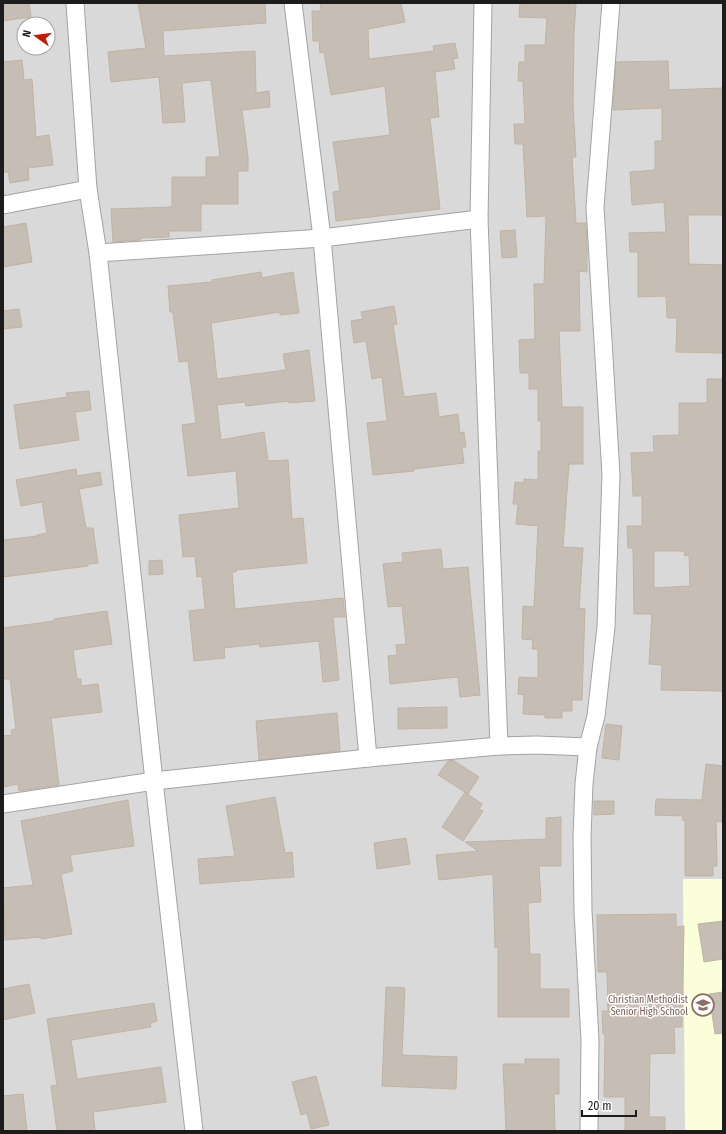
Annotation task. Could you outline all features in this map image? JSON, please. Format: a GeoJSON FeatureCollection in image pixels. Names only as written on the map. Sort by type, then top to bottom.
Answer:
{"type":"FeatureCollection","features":[{"type":"Feature","properties":{"kind":"street"},"geometry":{"type":"LineString","coordinates":[[75,3],[88,189],[98,253],[154,781],[194,1131]]}},
{"type":"Feature","properties":{"kind":"street"},"geometry":{"type":"LineString","coordinates":[[293,3],[322,238],[368,758]]}},
{"type":"Feature","properties":{"kind":"street"},"geometry":{"type":"LineString","coordinates":[[483,3],[479,219],[499,746]]}},
{"type":"Feature","properties":{"kind":"street"},"geometry":{"type":"LineString","coordinates":[[589,1131],[590,1040],[583,911],[582,837],[584,784],[588,747],[596,716],[606,627],[611,475],[595,207],[612,3]]}},
{"type":"Feature","properties":{"kind":"street"},"geometry":{"type":"LineString","coordinates":[[3,205],[88,189]]}},
{"type":"Feature","properties":{"kind":"street"},"geometry":{"type":"LineString","coordinates":[[98,253],[322,238],[479,219]]}},
{"type":"Feature","properties":{"kind":"street"},"geometry":{"type":"LineString","coordinates":[[3,804],[154,781],[368,758],[499,746],[536,745],[588,747]]}},
{"type":"Feature","properties":{"kind":"shaded area"},"geometry":{"type":"Polygon","coordinates":[[[3,3],[723,3],[723,1131],[3,1131],[3,3]]]}},
{"type":"Feature","properties":{"kind":"shaded area","name":"Christian Methodist Senior High School"},"geometry":{"type":"Polygon","coordinates":[[[683,879],[723,879],[723,1131],[685,1131],[683,879]]]}},
{"type":"Feature","properties":{"kind":"building"},"geometry":{"type":"Polygon","coordinates":[[[3,3],[29,3],[31,16],[16,16],[16,19],[3,21],[3,3]]]}},
{"type":"Feature","properties":{"kind":"building"},"geometry":{"type":"Polygon","coordinates":[[[138,3],[265,3],[266,23],[163,31],[164,56],[255,51],[256,93],[269,91],[270,107],[242,110],[248,157],[248,171],[238,171],[238,204],[201,204],[201,231],[169,231],[169,237],[140,238],[140,240],[113,242],[111,209],[172,207],[172,177],[206,177],[206,157],[220,157],[211,80],[182,83],[185,122],[163,123],[159,77],[111,82],[108,52],[146,48],[138,3]]]}},
{"type":"Feature","properties":{"kind":"building"},"geometry":{"type":"Polygon","coordinates":[[[320,3],[401,3],[405,22],[368,29],[369,59],[434,51],[433,46],[455,43],[458,58],[453,59],[455,69],[435,72],[439,117],[430,118],[440,209],[336,221],[333,192],[340,191],[333,142],[390,135],[385,86],[331,95],[324,52],[320,53],[319,41],[313,41],[312,11],[321,11],[320,3]]]}},
{"type":"Feature","properties":{"kind":"building"},"geometry":{"type":"Polygon","coordinates":[[[520,3],[576,3],[573,105],[576,157],[572,157],[576,223],[586,223],[587,272],[579,271],[580,331],[559,331],[562,407],[583,407],[583,464],[569,464],[563,547],[583,548],[579,608],[585,609],[582,700],[572,700],[572,711],[562,711],[562,718],[545,718],[545,715],[523,714],[524,695],[518,694],[519,677],[538,678],[538,649],[532,649],[533,640],[522,639],[523,606],[534,607],[538,526],[516,524],[518,504],[513,504],[515,482],[524,483],[524,479],[538,480],[538,451],[541,451],[541,421],[538,421],[538,389],[529,389],[529,373],[520,373],[519,340],[535,339],[534,284],[544,284],[546,216],[527,217],[523,144],[515,144],[514,124],[525,124],[523,81],[518,81],[519,62],[525,62],[525,45],[545,45],[547,18],[519,17],[520,3]]]}},
{"type":"Feature","properties":{"kind":"building"},"geometry":{"type":"Polygon","coordinates":[[[22,60],[24,80],[32,79],[36,137],[49,135],[53,165],[28,168],[29,180],[10,183],[8,172],[3,172],[3,62],[22,60]]]}},
{"type":"Feature","properties":{"kind":"building"},"geometry":{"type":"Polygon","coordinates":[[[668,61],[669,90],[723,88],[723,215],[688,215],[689,264],[723,265],[723,353],[676,352],[677,318],[667,318],[666,296],[638,297],[638,252],[630,252],[629,233],[666,232],[664,202],[632,205],[630,172],[655,170],[655,141],[662,141],[662,108],[613,110],[616,62],[668,61]]]}},
{"type":"Feature","properties":{"kind":"building"},"geometry":{"type":"Polygon","coordinates":[[[26,223],[32,262],[3,267],[3,227],[26,223]]]}},
{"type":"Feature","properties":{"kind":"building"},"geometry":{"type":"Polygon","coordinates":[[[515,230],[517,257],[502,258],[500,231],[515,230]]]}},
{"type":"Feature","properties":{"kind":"building"},"geometry":{"type":"Polygon","coordinates":[[[261,272],[262,278],[293,272],[299,313],[280,315],[280,312],[211,323],[217,379],[286,370],[283,354],[309,350],[315,401],[289,403],[289,401],[246,406],[245,402],[217,405],[221,440],[264,432],[268,461],[288,460],[292,519],[303,518],[307,563],[236,570],[236,572],[232,572],[235,609],[343,598],[345,617],[333,617],[339,680],[323,682],[319,641],[260,647],[259,644],[224,648],[225,658],[194,661],[189,611],[205,609],[202,576],[197,577],[195,556],[183,557],[179,515],[239,508],[236,471],[188,476],[182,425],[196,423],[188,361],[179,362],[173,312],[170,312],[168,286],[212,282],[212,280],[261,272]]]}},
{"type":"Feature","properties":{"kind":"building"},"geometry":{"type":"Polygon","coordinates":[[[394,306],[397,324],[393,325],[404,397],[436,393],[439,417],[458,414],[460,433],[464,432],[466,447],[462,447],[464,463],[414,469],[414,471],[373,475],[367,423],[387,421],[382,377],[372,379],[366,341],[354,343],[351,321],[363,319],[361,312],[394,306]]]}},
{"type":"Feature","properties":{"kind":"building"},"geometry":{"type":"Polygon","coordinates":[[[19,309],[22,327],[3,329],[3,311],[19,309]]]}},
{"type":"Feature","properties":{"kind":"building"},"geometry":{"type":"Polygon","coordinates":[[[707,379],[723,379],[723,691],[661,690],[662,665],[649,664],[652,614],[634,614],[633,548],[628,548],[627,526],[642,526],[642,496],[633,496],[631,453],[654,452],[653,436],[679,435],[679,403],[707,403],[707,379]],[[654,551],[654,588],[690,586],[689,555],[685,556],[684,551],[654,551]]]}},
{"type":"Feature","properties":{"kind":"building"},"geometry":{"type":"Polygon","coordinates":[[[89,391],[91,410],[75,412],[79,440],[20,449],[14,405],[67,397],[66,393],[89,391]]]}},
{"type":"Feature","properties":{"kind":"building"},"geometry":{"type":"Polygon","coordinates":[[[76,469],[77,476],[100,472],[102,485],[79,489],[86,528],[93,528],[98,563],[88,564],[88,566],[3,577],[3,540],[37,536],[47,533],[42,502],[21,506],[16,480],[76,469]]]}},
{"type":"Feature","properties":{"kind":"building"},"geometry":{"type":"Polygon","coordinates":[[[441,549],[443,569],[468,567],[480,695],[460,697],[458,677],[390,684],[388,656],[397,655],[396,645],[406,644],[402,606],[388,607],[383,564],[403,562],[402,553],[441,549]]]}},
{"type":"Feature","properties":{"kind":"building"},"geometry":{"type":"Polygon","coordinates":[[[162,560],[163,574],[149,575],[149,561],[162,560]]]}},
{"type":"Feature","properties":{"kind":"building"},"geometry":{"type":"Polygon","coordinates":[[[107,611],[112,644],[73,650],[77,679],[81,679],[81,686],[98,684],[102,712],[51,718],[59,785],[19,791],[18,784],[3,787],[3,736],[12,735],[11,730],[16,729],[10,679],[4,679],[3,672],[3,628],[54,621],[54,619],[107,611]]]}},
{"type":"Feature","properties":{"kind":"building"},"geometry":{"type":"Polygon","coordinates":[[[447,707],[447,728],[398,729],[398,708],[447,707]]]}},
{"type":"Feature","properties":{"kind":"building"},"geometry":{"type":"Polygon","coordinates":[[[337,713],[340,751],[259,760],[256,721],[337,713]]]}},
{"type":"Feature","properties":{"kind":"building"},"geometry":{"type":"Polygon","coordinates":[[[606,724],[622,726],[619,760],[602,758],[606,724]]]}},
{"type":"Feature","properties":{"kind":"building"},"geometry":{"type":"Polygon","coordinates":[[[453,760],[479,777],[468,794],[438,775],[448,761],[453,760]]]}},
{"type":"Feature","properties":{"kind":"building"},"geometry":{"type":"Polygon","coordinates":[[[706,764],[723,766],[722,822],[716,821],[717,866],[713,866],[713,876],[685,876],[685,820],[682,820],[683,816],[655,815],[656,799],[702,800],[706,764]]]}},
{"type":"Feature","properties":{"kind":"building"},"geometry":{"type":"Polygon","coordinates":[[[465,792],[482,804],[479,809],[483,811],[463,841],[442,827],[465,792]]]}},
{"type":"Feature","properties":{"kind":"building"},"geometry":{"type":"Polygon","coordinates":[[[275,797],[285,853],[292,852],[294,877],[200,884],[198,859],[235,856],[226,806],[275,797]]]}},
{"type":"Feature","properties":{"kind":"building"},"geometry":{"type":"Polygon","coordinates":[[[128,800],[134,846],[70,855],[73,871],[61,874],[72,934],[41,939],[41,937],[5,940],[3,888],[33,885],[21,821],[128,800]]]}},
{"type":"Feature","properties":{"kind":"building"},"geometry":{"type":"Polygon","coordinates":[[[594,801],[614,801],[614,814],[594,815],[594,801]]]}},
{"type":"Feature","properties":{"kind":"building"},"geometry":{"type":"Polygon","coordinates":[[[561,817],[561,866],[539,866],[541,902],[528,903],[530,954],[540,954],[540,989],[569,989],[569,1017],[498,1017],[498,947],[495,948],[493,874],[439,880],[436,855],[478,851],[465,842],[546,839],[546,818],[561,817]]]}},
{"type":"Feature","properties":{"kind":"building"},"geometry":{"type":"Polygon","coordinates":[[[406,838],[410,864],[377,869],[374,843],[406,838]]]}},
{"type":"Feature","properties":{"kind":"building"},"geometry":{"type":"Polygon","coordinates":[[[676,914],[676,927],[684,926],[682,1027],[674,1027],[675,1053],[650,1054],[649,1117],[665,1117],[665,1131],[625,1131],[625,1097],[604,1097],[605,1034],[603,1034],[602,1011],[608,1011],[607,972],[598,972],[597,915],[676,914]]]}},
{"type":"Feature","properties":{"kind":"building"},"geometry":{"type":"Polygon","coordinates":[[[723,921],[723,959],[704,962],[698,924],[723,921]]]}},
{"type":"Feature","properties":{"kind":"building"},"geometry":{"type":"Polygon","coordinates":[[[29,984],[35,1013],[3,1020],[3,989],[29,984]]]}},
{"type":"Feature","properties":{"kind":"building"},"geometry":{"type":"Polygon","coordinates":[[[386,987],[405,988],[402,1055],[457,1057],[456,1089],[382,1086],[386,987]]]}},
{"type":"Feature","properties":{"kind":"building"},"geometry":{"type":"Polygon","coordinates":[[[723,992],[723,1033],[715,1034],[709,994],[723,992]]]}},
{"type":"Feature","properties":{"kind":"building"},"geometry":{"type":"Polygon","coordinates":[[[154,1003],[157,1021],[150,1023],[151,1027],[71,1040],[77,1079],[161,1067],[166,1102],[93,1112],[95,1131],[57,1131],[51,1086],[57,1085],[47,1019],[154,1003]]]}},
{"type":"Feature","properties":{"kind":"building"},"geometry":{"type":"Polygon","coordinates":[[[525,1059],[559,1059],[559,1094],[554,1094],[555,1131],[506,1131],[503,1064],[525,1064],[525,1059]]]}},
{"type":"Feature","properties":{"kind":"building"},"geometry":{"type":"Polygon","coordinates":[[[316,1076],[329,1125],[311,1129],[307,1113],[301,1115],[292,1082],[316,1076]]]}},
{"type":"Feature","properties":{"kind":"building"},"geometry":{"type":"Polygon","coordinates":[[[23,1094],[27,1131],[3,1131],[3,1096],[23,1094]]]}},
{"type":"Feature","properties":{"kind":"place","name":"Christian Methodist Senior High School"},"geometry":{"type":"Point","coordinates":[703,1005]}}]}
